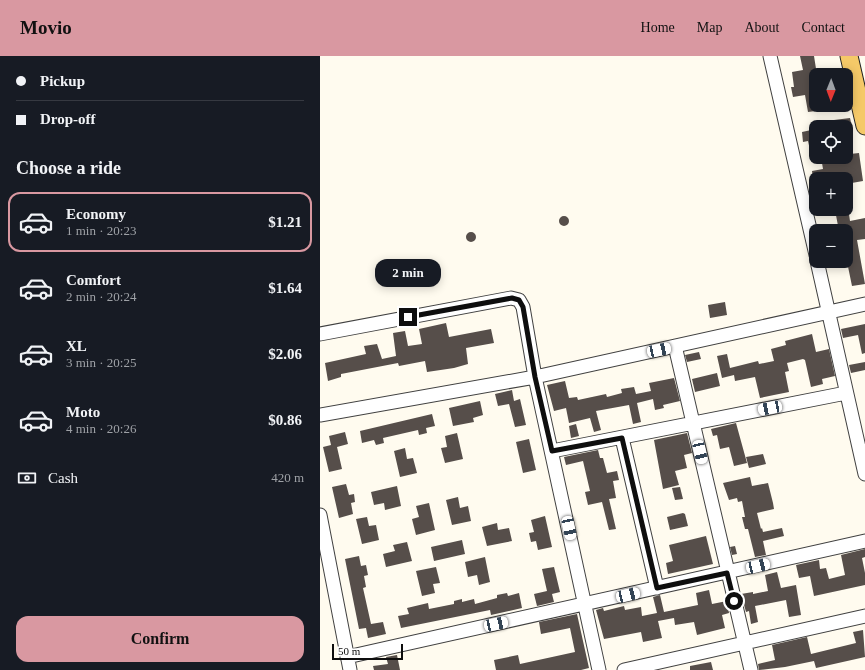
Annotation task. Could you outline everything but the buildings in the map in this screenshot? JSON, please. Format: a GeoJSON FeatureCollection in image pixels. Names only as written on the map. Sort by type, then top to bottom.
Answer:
{"type":"FeatureCollection","features":[{"type":"Feature","properties":{"kind":"main road"},"geometry":{"type":"LineString","coordinates":[[849,56],[865,126]]}},
{"type":"Feature","properties":{"kind":"street"},"geometry":{"type":"LineString","coordinates":[[770,56],[809,225]]}},
{"type":"Feature","properties":{"kind":"street"},"geometry":{"type":"LineString","coordinates":[[819,268],[846,393],[863,456],[865,474]]}},
{"type":"Feature","properties":{"kind":"street"},"geometry":{"type":"LineString","coordinates":[[320,334],[512,298],[519,300],[523,307],[535,377],[600,670]]}},
{"type":"Feature","properties":{"kind":"street"},"geometry":{"type":"LineString","coordinates":[[320,415],[535,377],[865,304]]}},
{"type":"Feature","properties":{"kind":"street"},"geometry":{"type":"LineString","coordinates":[[675,346],[727,573],[751,670]]}},
{"type":"Feature","properties":{"kind":"street"},"geometry":{"type":"LineString","coordinates":[[552,451],[846,393]]}},
{"type":"Feature","properties":{"kind":"street"},"geometry":{"type":"LineString","coordinates":[[622,438],[657,588]]}},
{"type":"Feature","properties":{"kind":"street"},"geometry":{"type":"LineString","coordinates":[[320,515],[349,664],[585,604],[865,541]]}},
{"type":"Feature","properties":{"kind":"street"},"geometry":{"type":"LineString","coordinates":[[624,670],[865,616]]}},
{"type":"Feature","properties":{"kind":"route"},"geometry":{"type":"LineString","coordinates":[[408,317],[512,298],[519,300],[523,307],[535,377],[552,451],[622,438],[657,588],[727,573],[734,601]]}}]}
